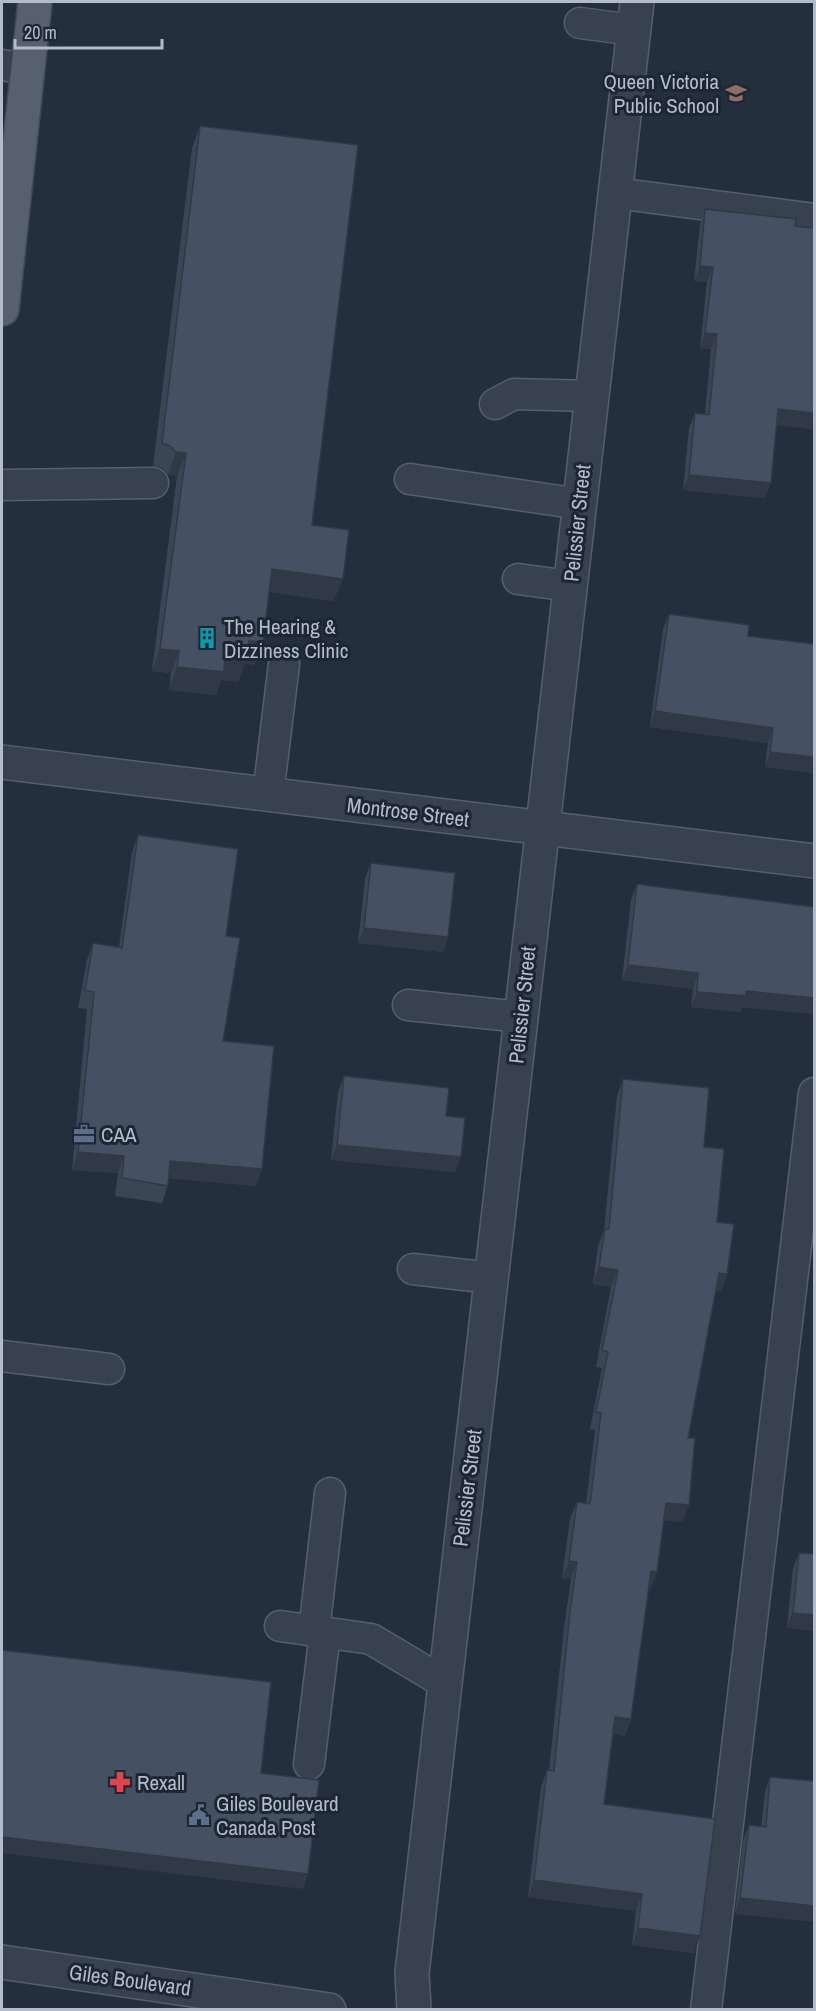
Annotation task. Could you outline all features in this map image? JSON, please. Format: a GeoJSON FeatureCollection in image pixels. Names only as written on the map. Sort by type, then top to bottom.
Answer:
{"type":"FeatureCollection","features":[{"type":"Feature","properties":{"kind":"main road"},"geometry":{"type":"LineString","coordinates":[[2,309],[15,67],[35,2]]}},
{"type":"Feature","properties":{"kind":"street","name":"Pelissier Street"},"geometry":{"type":"LineString","coordinates":[[414,2010],[412,1973],[636,16]]}},
{"type":"Feature","properties":{"kind":"street","name":"Montrose Street"},"geometry":{"type":"LineString","coordinates":[[2,762],[814,861]]}},
{"type":"Feature","properties":{"kind":"street","name":"Giles Boulevard"},"geometry":{"type":"LineString","coordinates":[[2,1962],[329,2010]]}},
{"type":"Feature","properties":{"kind":"lane"},"geometry":{"type":"LineString","coordinates":[[580,23],[636,16]]}},
{"type":"Feature","properties":{"kind":"lane"},"geometry":{"type":"LineString","coordinates":[[615,193],[814,219]]}},
{"type":"Feature","properties":{"kind":"lane"},"geometry":{"type":"LineString","coordinates":[[495,404],[514,394],[592,396]]}},
{"type":"Feature","properties":{"kind":"lane"},"geometry":{"type":"LineString","coordinates":[[410,479],[580,504]]}},
{"type":"Feature","properties":{"kind":"lane"},"geometry":{"type":"LineString","coordinates":[[2,485],[153,483]]}},
{"type":"Feature","properties":{"kind":"lane"},"geometry":{"type":"LineString","coordinates":[[518,579],[570,586]]}},
{"type":"Feature","properties":{"kind":"lane"},"geometry":{"type":"LineString","coordinates":[[268,795],[284,663]]}},
{"type":"Feature","properties":{"kind":"lane"},"geometry":{"type":"LineString","coordinates":[[408,1005],[521,1017]]}},
{"type":"Feature","properties":{"kind":"lane"},"geometry":{"type":"LineString","coordinates":[[706,2010],[814,1093]]}},
{"type":"Feature","properties":{"kind":"lane"},"geometry":{"type":"LineString","coordinates":[[413,1269],[491,1278]]}},
{"type":"Feature","properties":{"kind":"lane"},"geometry":{"type":"LineString","coordinates":[[2,1356],[109,1369]]}},
{"type":"Feature","properties":{"kind":"lane"},"geometry":{"type":"LineString","coordinates":[[309,1764],[330,1493]]}},
{"type":"Feature","properties":{"kind":"lane"},"geometry":{"type":"LineString","coordinates":[[280,1626],[370,1639],[445,1683]]}},
{"type":"Feature","properties":{"kind":"building"},"geometry":{"type":"Polygon","coordinates":[[[200,126],[358,145],[312,525],[349,530],[343,579],[272,569],[263,642],[249,641],[247,660],[225,657],[224,672],[177,667],[179,651],[160,649],[186,453],[176,452],[170,446],[162,443],[200,126]]]}},
{"type":"Feature","properties":{"kind":"building"},"geometry":{"type":"Polygon","coordinates":[[[705,209],[796,219],[795,226],[814,228],[814,413],[778,409],[771,483],[689,475],[695,413],[709,415],[717,334],[705,333],[713,267],[700,266],[705,209]]]}},
{"type":"Feature","properties":{"kind":"building"},"geometry":{"type":"Polygon","coordinates":[[[669,614],[749,625],[748,636],[814,644],[814,757],[770,752],[773,728],[655,711],[669,614]]]}},
{"type":"Feature","properties":{"kind":"building"},"geometry":{"type":"Polygon","coordinates":[[[138,835],[238,849],[226,936],[240,938],[223,1041],[274,1046],[262,1169],[170,1161],[168,1186],[122,1178],[124,1156],[78,1152],[94,992],[85,990],[93,943],[122,948],[138,835]]]}},
{"type":"Feature","properties":{"kind":"building"},"geometry":{"type":"Polygon","coordinates":[[[371,863],[455,873],[448,937],[364,928],[371,863]]]}},
{"type":"Feature","properties":{"kind":"building"},"geometry":{"type":"Polygon","coordinates":[[[637,884],[814,907],[814,998],[746,991],[746,996],[697,992],[698,973],[628,965],[637,884]]]}},
{"type":"Feature","properties":{"kind":"building"},"geometry":{"type":"Polygon","coordinates":[[[344,1076],[449,1088],[446,1116],[465,1118],[461,1157],[337,1145],[344,1076]]]}},
{"type":"Feature","properties":{"kind":"building"},"geometry":{"type":"Polygon","coordinates":[[[623,1079],[709,1088],[704,1147],[724,1149],[717,1222],[734,1224],[727,1274],[719,1273],[688,1438],[695,1438],[689,1505],[666,1503],[657,1572],[651,1571],[631,1719],[615,1717],[604,1804],[715,1819],[700,1936],[638,1928],[642,1894],[534,1880],[547,1770],[554,1771],[577,1562],[569,1561],[577,1502],[590,1504],[601,1413],[596,1412],[608,1352],[602,1350],[618,1270],[599,1267],[605,1229],[609,1229],[623,1079]]]}},
{"type":"Feature","properties":{"kind":"building"},"geometry":{"type":"Polygon","coordinates":[[[799,1553],[814,1554],[814,1615],[793,1613],[799,1553]]]}},
{"type":"Feature","properties":{"kind":"building"},"geometry":{"type":"Polygon","coordinates":[[[2,1650],[271,1682],[261,1773],[319,1780],[308,1874],[2,1837],[2,1650]]]}},
{"type":"Feature","properties":{"kind":"building"},"geometry":{"type":"Polygon","coordinates":[[[770,1777],[814,1781],[814,1906],[740,1898],[749,1825],[766,1827],[770,1777]]]}},
{"type":"Feature","properties":{"kind":"place","name":"Queen Victoria Public School"},"geometry":{"type":"Point","coordinates":[736,93]}},
{"type":"Feature","properties":{"kind":"place","name":"The Hearing & Dizziness Clinic"},"geometry":{"type":"Point","coordinates":[207,638]}},
{"type":"Feature","properties":{"kind":"place","name":"CAA"},"geometry":{"type":"Point","coordinates":[84,1134]}},
{"type":"Feature","properties":{"kind":"place","name":"Rexall"},"geometry":{"type":"Point","coordinates":[120,1782]}},
{"type":"Feature","properties":{"kind":"place","name":"Giles Boulevard Canada Post"},"geometry":{"type":"Point","coordinates":[199,1815]}}]}
